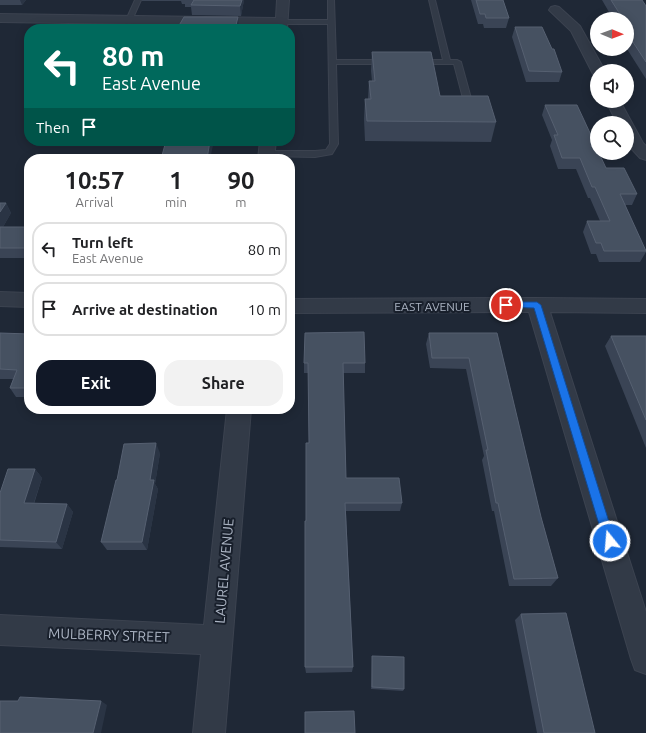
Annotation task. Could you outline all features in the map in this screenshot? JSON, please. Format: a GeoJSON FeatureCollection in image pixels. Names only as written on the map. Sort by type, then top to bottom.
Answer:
{"type":"FeatureCollection","features":[{"type":"Feature","properties":{"kind":"street"},"geometry":{"type":"LineString","coordinates":[[281,24],[283,0]]}},
{"type":"Feature","properties":{"kind":"street"},"geometry":{"type":"LineString","coordinates":[[555,10],[576,29],[594,64]]}},
{"type":"Feature","properties":{"kind":"street"},"geometry":{"type":"LineString","coordinates":[[0,18],[251,24]]}},
{"type":"Feature","properties":{"kind":"street"},"geometry":{"type":"LineString","coordinates":[[634,141],[646,155]]}},
{"type":"Feature","properties":{"kind":"street"},"geometry":{"type":"LineString","coordinates":[[0,299],[24,300]]}},
{"type":"Feature","properties":{"kind":"street"},"geometry":{"type":"LineString","coordinates":[[537,305],[646,659]]}},
{"type":"Feature","properties":{"kind":"street","name":"EAST AVENUE"},"geometry":{"type":"LineString","coordinates":[[295,306],[646,306]]}},
{"type":"Feature","properties":{"kind":"street","name":"LAUREL AVENUE"},"geometry":{"type":"LineString","coordinates":[[209,733],[239,414]]}},
{"type":"Feature","properties":{"kind":"street","name":"MULBERRY STREET"},"geometry":{"type":"LineString","coordinates":[[0,630],[217,640]]}},
{"type":"Feature","properties":{"kind":"lane"},"geometry":{"type":"LineString","coordinates":[[129,20],[138,0]]}},
{"type":"Feature","properties":{"kind":"lane"},"geometry":{"type":"LineString","coordinates":[[267,151],[315,154],[329,152],[334,144],[331,0]]}},
{"type":"Feature","properties":{"kind":"lane"},"geometry":{"type":"LineString","coordinates":[[432,0],[447,62]]}},
{"type":"Feature","properties":{"kind":"lane"},"geometry":{"type":"LineString","coordinates":[[295,24],[331,22]]}},
{"type":"Feature","properties":{"kind":"lane"},"geometry":{"type":"LineString","coordinates":[[332,62],[397,62]]}},
{"type":"Feature","properties":{"kind":"lane"},"geometry":{"type":"LineString","coordinates":[[413,62],[457,62],[468,102]]}},
{"type":"Feature","properties":{"kind":"building"},"geometry":{"type":"Polygon","coordinates":[[[194,0],[242,0],[240,6],[191,5],[194,0]]]}},
{"type":"Feature","properties":{"kind":"building"},"geometry":{"type":"Polygon","coordinates":[[[476,0],[503,0],[509,18],[486,18],[485,14],[480,14],[476,0]]]}},
{"type":"Feature","properties":{"kind":"building"},"geometry":{"type":"Polygon","coordinates":[[[611,0],[642,0],[646,6],[646,62],[634,44],[634,12],[619,12],[611,0]]]}},
{"type":"Feature","properties":{"kind":"building"},"geometry":{"type":"Polygon","coordinates":[[[184,17],[238,17],[236,24],[180,24],[184,17]]]}},
{"type":"Feature","properties":{"kind":"building"},"geometry":{"type":"Polygon","coordinates":[[[515,27],[542,27],[552,49],[554,49],[562,72],[529,71],[515,27]]]}},
{"type":"Feature","properties":{"kind":"building"},"geometry":{"type":"Polygon","coordinates":[[[372,52],[431,52],[440,96],[488,96],[496,122],[367,121],[365,99],[371,99],[369,81],[375,81],[372,52]]]}},
{"type":"Feature","properties":{"kind":"building"},"geometry":{"type":"Polygon","coordinates":[[[545,105],[577,105],[590,133],[590,160],[602,160],[606,168],[624,168],[637,194],[620,194],[646,251],[604,251],[601,243],[596,243],[587,221],[610,221],[595,187],[592,187],[580,158],[562,158],[554,135],[558,135],[545,105]]]}},
{"type":"Feature","properties":{"kind":"building"},"geometry":{"type":"Polygon","coordinates":[[[165,146],[209,146],[208,154],[162,154],[165,146]]]}},
{"type":"Feature","properties":{"kind":"building"},"geometry":{"type":"Polygon","coordinates":[[[0,203],[6,203],[0,212],[0,203]]]}},
{"type":"Feature","properties":{"kind":"building"},"geometry":{"type":"Polygon","coordinates":[[[0,227],[24,227],[24,248],[0,248],[0,227]]]}},
{"type":"Feature","properties":{"kind":"building"},"geometry":{"type":"Polygon","coordinates":[[[364,332],[365,363],[343,363],[346,478],[399,478],[402,503],[345,503],[353,667],[305,667],[306,443],[309,443],[308,363],[304,363],[305,333],[364,332]]]}},
{"type":"Feature","properties":{"kind":"building"},"geometry":{"type":"Polygon","coordinates":[[[0,333],[24,334],[24,388],[10,388],[17,370],[0,369],[0,333]]]}},
{"type":"Feature","properties":{"kind":"building"},"geometry":{"type":"Polygon","coordinates":[[[429,333],[497,333],[541,517],[558,578],[514,579],[498,503],[496,503],[486,450],[488,450],[469,358],[432,358],[429,333]]]}},
{"type":"Feature","properties":{"kind":"building"},"geometry":{"type":"Polygon","coordinates":[[[611,336],[646,336],[646,420],[611,336]]]}},
{"type":"Feature","properties":{"kind":"building"},"geometry":{"type":"Polygon","coordinates":[[[156,443],[150,480],[154,480],[142,542],[101,542],[117,480],[124,444],[156,443]]]}},
{"type":"Feature","properties":{"kind":"building"},"geometry":{"type":"Polygon","coordinates":[[[8,469],[35,469],[24,503],[67,504],[56,542],[0,540],[0,493],[8,469]]]}},
{"type":"Feature","properties":{"kind":"building"},"geometry":{"type":"Polygon","coordinates":[[[566,613],[595,733],[544,733],[521,614],[566,613]]]}},
{"type":"Feature","properties":{"kind":"building"},"geometry":{"type":"Polygon","coordinates":[[[372,656],[404,657],[404,689],[372,687],[372,656]]]}},
{"type":"Feature","properties":{"kind":"building"},"geometry":{"type":"Polygon","coordinates":[[[20,697],[101,701],[93,733],[0,733],[0,701],[18,701],[20,697]]]}},
{"type":"Feature","properties":{"kind":"building"},"geometry":{"type":"Polygon","coordinates":[[[354,711],[355,733],[305,733],[305,712],[354,711]]]}},
{"type":"Feature","properties":{"kind":"route"},"geometry":{"type":"LineString","coordinates":[[506,305],[537,305],[610,541]]}}]}
